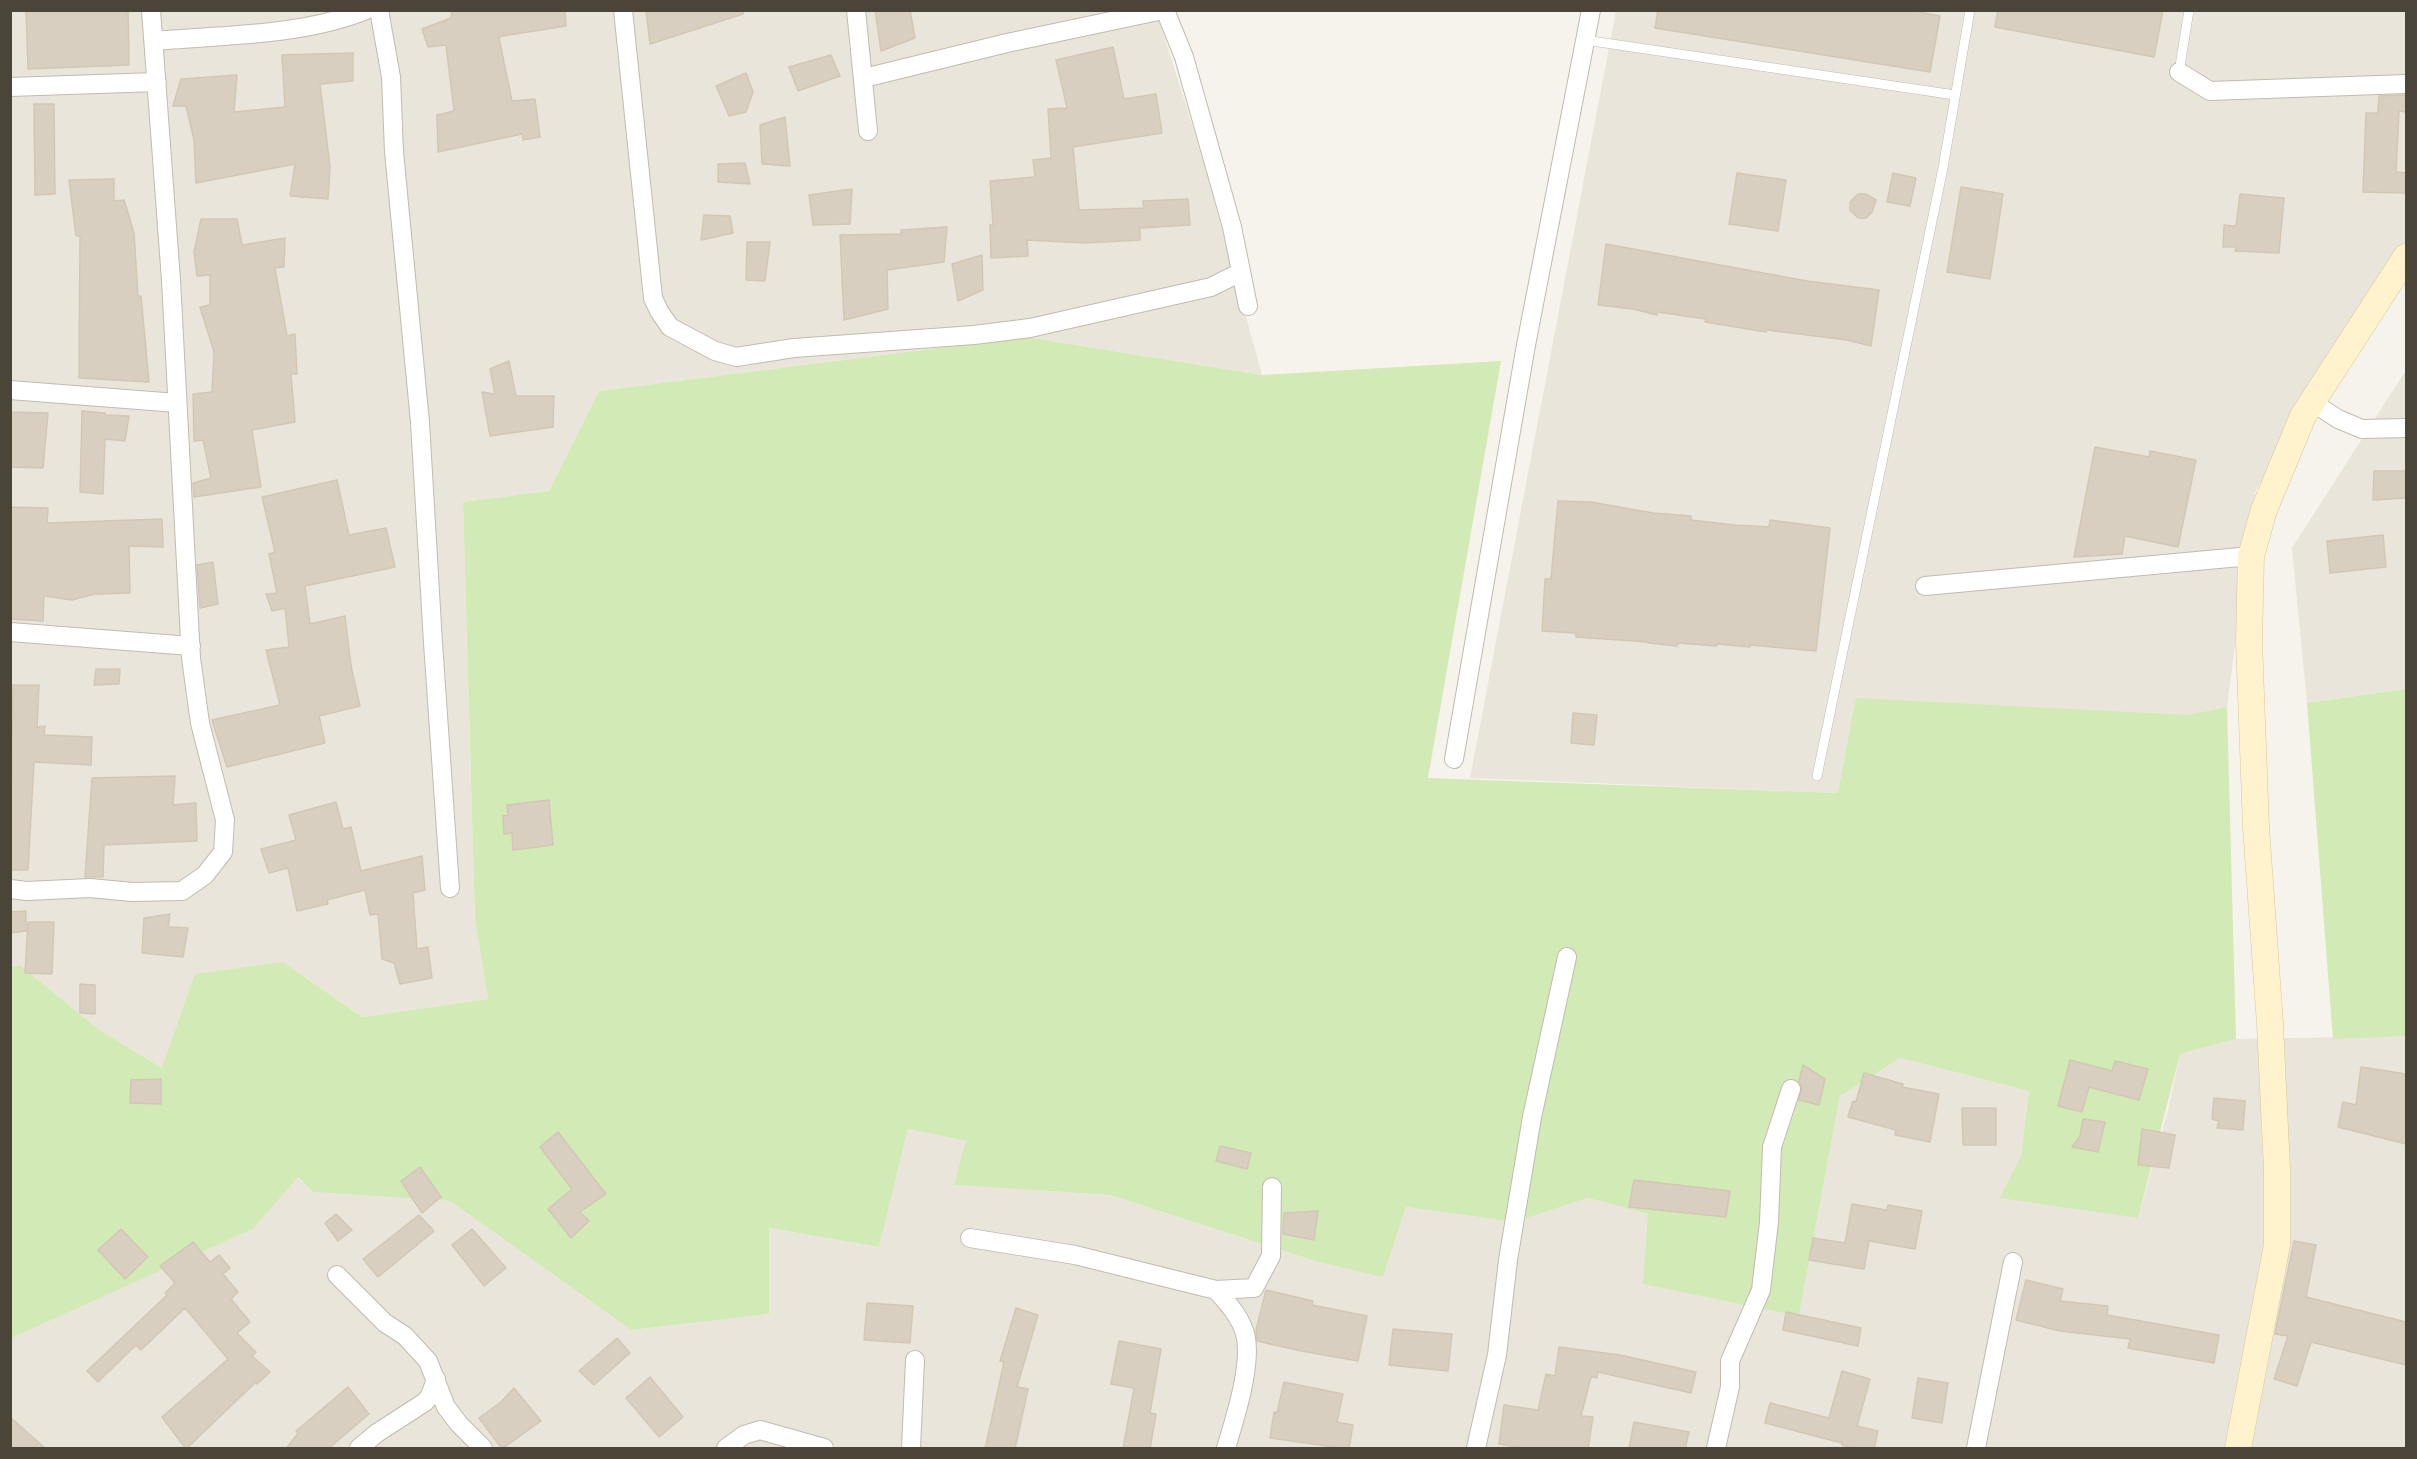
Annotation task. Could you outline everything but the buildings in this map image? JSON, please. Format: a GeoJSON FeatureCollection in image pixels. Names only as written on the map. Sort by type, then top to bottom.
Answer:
{"type":"FeatureCollection","features":[{"type":"Feature","properties":{"kind":"street"},"geometry":{"type":"LineString","coordinates":[[10,889],[27,891],[90,888],[132,892],[182,891],[205,874],[223,852],[225,820],[200,723],[191,646],[151,10]]}},
{"type":"Feature","properties":{"kind":"street"},"geometry":{"type":"LineString","coordinates":[[154,41],[302,28],[347,18],[366,10]]}},
{"type":"Feature","properties":{"kind":"street"},"geometry":{"type":"LineString","coordinates":[[379,10],[391,77],[394,152],[420,422],[450,888]]}},
{"type":"Feature","properties":{"kind":"street"},"geometry":{"type":"LineString","coordinates":[[623,10],[653,298],[670,327],[715,351],[736,357],[794,348],[974,335],[1030,328],[1211,287],[1241,272]]}},
{"type":"Feature","properties":{"kind":"street"},"geometry":{"type":"LineString","coordinates":[[856,10],[868,130]]}},
{"type":"Feature","properties":{"kind":"street"},"geometry":{"type":"LineString","coordinates":[[864,78],[1007,43],[1164,10],[1184,57],[1232,228],[1248,306]]}},
{"type":"Feature","properties":{"kind":"street"},"geometry":{"type":"LineString","coordinates":[[1454,759],[1526,345],[1591,10]]}},
{"type":"Feature","properties":{"kind":"street"},"geometry":{"type":"LineString","coordinates":[[2179,72],[2210,91],[2406,84]]}},
{"type":"Feature","properties":{"kind":"street"},"geometry":{"type":"LineString","coordinates":[[10,87],[157,82]]}},
{"type":"Feature","properties":{"kind":"street"},"geometry":{"type":"LineString","coordinates":[[2238,1449],[2277,1245],[2277,1170],[2270,1024],[2255,815],[2249,642],[2251,556],[2264,510],[2303,416],[2406,257]]}},
{"type":"Feature","properties":{"kind":"street"},"geometry":{"type":"LineString","coordinates":[[10,390],[177,403]]}},
{"type":"Feature","properties":{"kind":"street"},"geometry":{"type":"LineString","coordinates":[[2312,402],[2338,420],[2362,429],[2406,428]]}},
{"type":"Feature","properties":{"kind":"street"},"geometry":{"type":"LineString","coordinates":[[1925,586],[2251,556]]}},
{"type":"Feature","properties":{"kind":"street"},"geometry":{"type":"LineString","coordinates":[[10,632],[191,646]]}},
{"type":"Feature","properties":{"kind":"street"},"geometry":{"type":"LineString","coordinates":[[1476,1449],[1497,1355],[1508,1260],[1532,1118],[1567,957]]}},
{"type":"Feature","properties":{"kind":"street"},"geometry":{"type":"LineString","coordinates":[[1716,1449],[1730,1387],[1730,1361],[1761,1290],[1769,1221],[1772,1147],[1791,1089]]}},
{"type":"Feature","properties":{"kind":"street"},"geometry":{"type":"LineString","coordinates":[[970,1238],[1075,1255],[1216,1290],[1254,1288],[1271,1256],[1272,1186]]}},
{"type":"Feature","properties":{"kind":"street"},"geometry":{"type":"LineString","coordinates":[[1976,1449],[2013,1262]]}},
{"type":"Feature","properties":{"kind":"street"},"geometry":{"type":"LineString","coordinates":[[337,1275],[385,1323],[405,1336],[428,1361],[446,1407],[483,1449]]}},
{"type":"Feature","properties":{"kind":"street"},"geometry":{"type":"LineString","coordinates":[[1216,1290],[1232,1307],[1246,1337],[1245,1378],[1226,1449]]}},
{"type":"Feature","properties":{"kind":"street"},"geometry":{"type":"LineString","coordinates":[[911,1449],[915,1360]]}},
{"type":"Feature","properties":{"kind":"street"},"geometry":{"type":"LineString","coordinates":[[359,1449],[377,1433],[425,1402],[430,1396],[436,1379]]}},
{"type":"Feature","properties":{"kind":"street"},"geometry":{"type":"LineString","coordinates":[[726,1449],[744,1435],[760,1430],[824,1449]]}},
{"type":"Feature","properties":{"kind":"lane"},"geometry":{"type":"LineString","coordinates":[[1817,776],[1943,168],[1970,10]]}},
{"type":"Feature","properties":{"kind":"lane"},"geometry":{"type":"LineString","coordinates":[[2179,72],[2189,10]]}},
{"type":"Feature","properties":{"kind":"lane"},"geometry":{"type":"LineString","coordinates":[[1585,40],[1955,95]]}},
{"type":"Feature","properties":{"kind":"shaded area"},"geometry":{"type":"Polygon","coordinates":[[[11,11],[1156,11],[1201,153],[1262,375],[1026,337],[599,391],[549,491],[463,502],[475,920],[488,999],[362,1017],[283,962],[162,1068],[98,1029],[20,965],[11,967],[11,11]]]}},
{"type":"Feature","properties":{"kind":"shaded area"},"geometry":{"type":"Polygon","coordinates":[[[1616,11],[2406,11],[2406,248],[2341,343],[2255,492],[2227,707],[1838,793],[1470,778],[1616,11]]]}},
{"type":"Feature","properties":{"kind":"shaded area"},"geometry":{"type":"Polygon","coordinates":[[[2406,370],[2406,689],[2307,703],[2292,548],[2406,370]]]}},
{"type":"Feature","properties":{"kind":"shaded area"},"geometry":{"type":"Polygon","coordinates":[[[2406,1036],[2406,1448],[11,1448],[10,1338],[253,1229],[297,1177],[313,1192],[450,1201],[631,1330],[769,1314],[769,1228],[879,1247],[908,1129],[966,1141],[955,1185],[1110,1195],[1315,1261],[1383,1276],[1406,1207],[1515,1222],[1588,1198],[1648,1214],[1799,1316],[1840,1096],[1900,1058],[2029,1091],[2021,1156],[2001,1197],[2138,1218],[2168,1110],[2180,1054],[2236,1039],[2406,1036]]]}},
{"type":"Feature","properties":{"kind":"green space"},"geometry":{"type":"Polygon","coordinates":[[[1026,337],[1262,375],[1501,361],[1428,778],[1838,793],[1856,698],[2188,715],[2227,707],[2236,1039],[2180,1054],[2138,1218],[2000,1198],[2021,1156],[2029,1091],[1900,1058],[1840,1096],[1799,1316],[1643,1284],[1648,1214],[1588,1198],[1515,1222],[1406,1207],[1383,1277],[1315,1261],[1110,1195],[954,1185],[966,1141],[908,1129],[879,1247],[769,1228],[769,1314],[631,1330],[450,1201],[313,1192],[298,1177],[253,1229],[11,1338],[10,967],[20,965],[98,1029],[162,1068],[195,974],[283,962],[362,1017],[488,999],[475,920],[463,502],[549,491],[599,391],[1026,337]]]}},
{"type":"Feature","properties":{"kind":"green space"},"geometry":{"type":"Polygon","coordinates":[[[2406,689],[2406,1036],[2333,1039],[2307,703],[2406,689]]]}}]}
